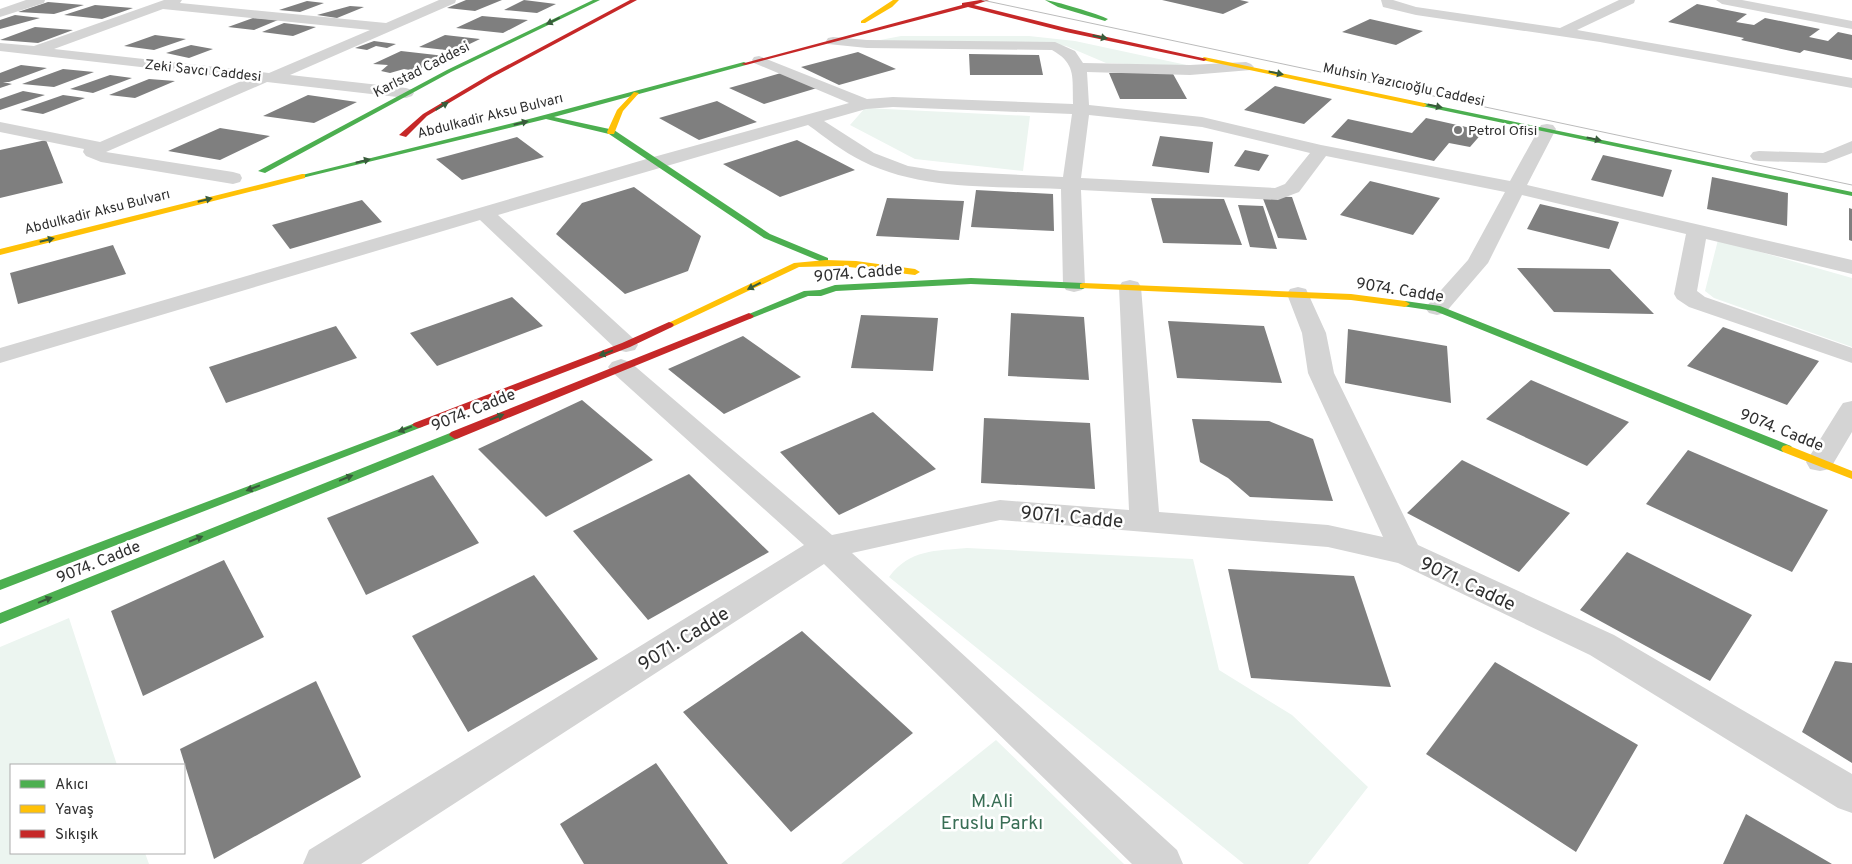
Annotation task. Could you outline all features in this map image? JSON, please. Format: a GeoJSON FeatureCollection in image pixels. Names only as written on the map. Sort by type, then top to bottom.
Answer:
{"type":"FeatureCollection","features":[{"type":"Feature","properties":{"kind":"street"},"geometry":{"type":"LineString","coordinates":[[0,13],[39,0]]}},
{"type":"Feature","properties":{"kind":"street"},"geometry":{"type":"LineString","coordinates":[[0,63],[176,0]]}},
{"type":"Feature","properties":{"kind":"street"},"geometry":{"type":"LineString","coordinates":[[92,152],[450,0]]}},
{"type":"Feature","properties":{"kind":"street","name":"Karlstad Caddesi"},"geometry":{"type":"LineString","coordinates":[[262,171],[406,93],[597,0]]}},
{"type":"Feature","properties":{"kind":"street","name":"Abdulkadir Aksu Bulvarı"},"geometry":{"type":"LineString","coordinates":[[426,130],[398,136],[425,116],[491,76],[634,0]]}},
{"type":"Feature","properties":{"kind":"street"},"geometry":{"type":"LineString","coordinates":[[863,22],[890,6],[896,0]]}},
{"type":"Feature","properties":{"kind":"street","name":"Abdulkadir Aksu Bulvarı"},"geometry":{"type":"LineString","coordinates":[[0,252],[636,93],[758,54],[940,0]]}},
{"type":"Feature","properties":{"kind":"street","name":"Muhsin Yazıcıoğlu Caddesi"},"geometry":{"type":"LineString","coordinates":[[951,0],[1066,30],[1852,194]]}},
{"type":"Feature","properties":{"kind":"street","name":"Abdulkadir Aksu Bulvarı"},"geometry":{"type":"LineString","coordinates":[[758,54],[833,41],[986,0]]}},
{"type":"Feature","properties":{"kind":"street"},"geometry":{"type":"LineString","coordinates":[[1386,0],[1388,4],[1416,11],[1560,33],[1852,83]]}},
{"type":"Feature","properties":{"kind":"street"},"geometry":{"type":"LineString","coordinates":[[1560,33],[1629,0]]}},
{"type":"Feature","properties":{"kind":"street"},"geometry":{"type":"LineString","coordinates":[[1722,0],[1852,25]]}},
{"type":"Feature","properties":{"kind":"street"},"geometry":{"type":"LineString","coordinates":[[1045,3],[1110,20]]}},
{"type":"Feature","properties":{"kind":"street"},"geometry":{"type":"LineString","coordinates":[[161,5],[386,27]]}},
{"type":"Feature","properties":{"kind":"street"},"geometry":{"type":"LineString","coordinates":[[872,30],[924,21],[956,20]]}},
{"type":"Feature","properties":{"kind":"street"},"geometry":{"type":"LineString","coordinates":[[984,20],[1066,30]]}},
{"type":"Feature","properties":{"kind":"street"},"geometry":{"type":"LineString","coordinates":[[833,41],[867,44],[1044,45],[1065,50],[1079,67],[1081,109],[1071,185],[1074,285]]}},
{"type":"Feature","properties":{"kind":"street","name":"Zeki Savcı Caddesi"},"geometry":{"type":"LineString","coordinates":[[0,47],[406,93]]}},
{"type":"Feature","properties":{"kind":"street"},"geometry":{"type":"LineString","coordinates":[[758,54],[865,104]]}},
{"type":"Feature","properties":{"kind":"street"},"geometry":{"type":"LineString","coordinates":[[1079,67],[1190,70],[1246,67]]}},
{"type":"Feature","properties":{"kind":"street"},"geometry":{"type":"LineString","coordinates":[[611,132],[614,118],[620,106],[636,93]]}},
{"type":"Feature","properties":{"kind":"street"},"geometry":{"type":"LineString","coordinates":[[0,356],[656,162],[865,104],[893,102],[1081,109],[1202,122],[1321,150],[1516,188],[1852,268]]}},
{"type":"Feature","properties":{"kind":"street"},"geometry":{"type":"LineString","coordinates":[[545,117],[611,132],[767,236],[842,268],[846,273],[845,280],[835,288]]}},
{"type":"Feature","properties":{"kind":"street"},"geometry":{"type":"LineString","coordinates":[[810,119],[868,157],[904,171],[940,177],[1071,185],[1278,194],[1292,188],[1321,150]]}},
{"type":"Feature","properties":{"kind":"street"},"geometry":{"type":"LineString","coordinates":[[0,127],[95,146],[92,152]]}},
{"type":"Feature","properties":{"kind":"street"},"geometry":{"type":"LineString","coordinates":[[1437,308],[1476,263],[1546,130]]}},
{"type":"Feature","properties":{"kind":"street"},"geometry":{"type":"LineString","coordinates":[[6,144],[42,135]]}},
{"type":"Feature","properties":{"kind":"street"},"geometry":{"type":"LineString","coordinates":[[1754,155],[1784,158],[1826,158],[1852,145]]}},
{"type":"Feature","properties":{"kind":"street"},"geometry":{"type":"LineString","coordinates":[[92,152],[101,157],[233,178]]}},
{"type":"Feature","properties":{"kind":"street"},"geometry":{"type":"LineString","coordinates":[[1754,155],[1824,169]]}},
{"type":"Feature","properties":{"kind":"street"},"geometry":{"type":"LineString","coordinates":[[205,185],[309,159]]}},
{"type":"Feature","properties":{"kind":"street"},"geometry":{"type":"LineString","coordinates":[[484,213],[624,356],[1162,864]]}},
{"type":"Feature","properties":{"kind":"street"},"geometry":{"type":"LineString","coordinates":[[1697,230],[1685,294],[1697,302],[1852,356]]}},
{"type":"Feature","properties":{"kind":"street"},"geometry":{"type":"LineString","coordinates":[[767,236],[778,263],[780,279],[787,286],[807,293]]}},
{"type":"Feature","properties":{"kind":"street","name":"9074. Cadde"},"geometry":{"type":"LineString","coordinates":[[0,619],[624,356],[757,285],[778,263],[797,265],[817,262],[875,266],[971,281]]}},
{"type":"Feature","properties":{"kind":"street","name":"9074. Cadde"},"geometry":{"type":"LineString","coordinates":[[0,585],[624,356],[807,293],[821,293],[835,288],[971,281],[1351,297],[1437,308],[1852,475]]}},
{"type":"Feature","properties":{"kind":"street"},"geometry":{"type":"LineString","coordinates":[[1130,288],[1145,522]]}},
{"type":"Feature","properties":{"kind":"street"},"geometry":{"type":"LineString","coordinates":[[1298,294],[1314,333],[1321,373],[1406,554]]}},
{"type":"Feature","properties":{"kind":"street"},"geometry":{"type":"LineString","coordinates":[[1820,462],[1852,409]]}},
{"type":"Feature","properties":{"kind":"street","name":"9071. Cadde"},"geometry":{"type":"LineString","coordinates":[[324,864],[826,547],[1000,510],[1328,536],[1406,554],[1602,645],[1852,796]]}},
{"type":"Feature","properties":{"kind":"green space"},"geometry":{"type":"Polygon","coordinates":[[[901,36],[1029,36],[1075,41],[1196,67],[1106,63],[1066,46],[1051,44],[870,42],[901,36]]]}},
{"type":"Feature","properties":{"kind":"green space"},"geometry":{"type":"Polygon","coordinates":[[[865,108],[1030,116],[1023,171],[915,159],[850,125],[865,108]]]}},
{"type":"Feature","properties":{"kind":"green space"},"geometry":{"type":"Polygon","coordinates":[[[1718,240],[1852,278],[1852,347],[1714,298],[1705,291],[1718,240]]]}},
{"type":"Feature","properties":{"kind":"green space"},"geometry":{"type":"Polygon","coordinates":[[[967,548],[1193,559],[1219,670],[1292,715],[1368,787],[1308,864],[1244,864],[889,577],[897,568],[914,556],[934,551],[967,548]]]}},
{"type":"Feature","properties":{"kind":"green space"},"geometry":{"type":"Polygon","coordinates":[[[69,618],[117,764],[10,764],[10,854],[145,854],[149,864],[0,864],[0,647],[69,618]]]}},
{"type":"Feature","properties":{"kind":"green space","name":"M.Ali Eruslu Parkı"},"geometry":{"type":"Polygon","coordinates":[[[996,740],[1124,864],[841,864],[996,740]]]}},
{"type":"Feature","properties":{"kind":"building"},"geometry":{"type":"Polygon","coordinates":[[[466,0],[502,0],[475,11],[447,8],[466,0]]]}},
{"type":"Feature","properties":{"kind":"building"},"geometry":{"type":"Polygon","coordinates":[[[524,0],[556,4],[537,13],[504,10],[524,0]]]}},
{"type":"Feature","properties":{"kind":"building"},"geometry":{"type":"Polygon","coordinates":[[[1162,0],[1240,0],[1249,2],[1223,14],[1162,0]]]}},
{"type":"Feature","properties":{"kind":"building"},"geometry":{"type":"Polygon","coordinates":[[[307,1],[324,3],[300,12],[279,10],[307,1]]]}},
{"type":"Feature","properties":{"kind":"building"},"geometry":{"type":"Polygon","coordinates":[[[48,2],[84,5],[54,14],[18,12],[48,2]]]}},
{"type":"Feature","properties":{"kind":"building"},"geometry":{"type":"Polygon","coordinates":[[[1697,4],[1747,14],[1736,22],[1754,25],[1765,18],[1820,29],[1809,37],[1828,41],[1838,32],[1852,35],[1852,60],[1804,50],[1800,53],[1741,40],[1744,38],[1668,22],[1697,4]]]}},
{"type":"Feature","properties":{"kind":"building"},"geometry":{"type":"Polygon","coordinates":[[[95,5],[133,8],[102,19],[64,15],[95,5]]]}},
{"type":"Feature","properties":{"kind":"building"},"geometry":{"type":"Polygon","coordinates":[[[350,6],[364,7],[337,18],[317,15],[350,6]]]}},
{"type":"Feature","properties":{"kind":"building"},"geometry":{"type":"Polygon","coordinates":[[[15,15],[40,18],[0,29],[0,20],[15,15]]]}},
{"type":"Feature","properties":{"kind":"building"},"geometry":{"type":"Polygon","coordinates":[[[482,16],[528,20],[503,33],[456,28],[482,16]]]}},
{"type":"Feature","properties":{"kind":"building"},"geometry":{"type":"Polygon","coordinates":[[[253,18],[278,20],[254,30],[228,27],[253,18]]]}},
{"type":"Feature","properties":{"kind":"building"},"geometry":{"type":"Polygon","coordinates":[[[1370,19],[1423,31],[1396,45],[1342,32],[1370,19]]]}},
{"type":"Feature","properties":{"kind":"building"},"geometry":{"type":"Polygon","coordinates":[[[284,23],[316,27],[293,36],[262,32],[284,23]]]}},
{"type":"Feature","properties":{"kind":"building"},"geometry":{"type":"Polygon","coordinates":[[[35,27],[73,30],[38,43],[0,40],[35,27]]]}},
{"type":"Feature","properties":{"kind":"building"},"geometry":{"type":"Polygon","coordinates":[[[155,35],[186,39],[154,50],[124,46],[155,35]]]}},
{"type":"Feature","properties":{"kind":"building"},"geometry":{"type":"Polygon","coordinates":[[[445,35],[480,39],[455,51],[419,47],[445,35]]]}},
{"type":"Feature","properties":{"kind":"building"},"geometry":{"type":"Polygon","coordinates":[[[374,41],[396,44],[387,48],[376,46],[367,50],[355,48],[374,41]]]}},
{"type":"Feature","properties":{"kind":"building"},"geometry":{"type":"Polygon","coordinates":[[[191,45],[213,49],[189,58],[166,53],[191,45]]]}},
{"type":"Feature","properties":{"kind":"building"},"geometry":{"type":"Polygon","coordinates":[[[401,51],[445,56],[415,71],[404,69],[390,73],[381,71],[388,65],[373,64],[401,51]]]}},
{"type":"Feature","properties":{"kind":"building"},"geometry":{"type":"Polygon","coordinates":[[[858,52],[896,69],[839,85],[801,67],[858,52]]]}},
{"type":"Feature","properties":{"kind":"building"},"geometry":{"type":"Polygon","coordinates":[[[969,54],[1039,55],[1043,75],[970,75],[969,54]]]}},
{"type":"Feature","properties":{"kind":"building"},"geometry":{"type":"Polygon","coordinates":[[[21,65],[47,68],[9,82],[3,82],[12,84],[0,88],[0,73],[21,65]]]}},
{"type":"Feature","properties":{"kind":"building"},"geometry":{"type":"Polygon","coordinates":[[[63,69],[94,72],[54,87],[22,84],[63,69]]]}},
{"type":"Feature","properties":{"kind":"building"},"geometry":{"type":"Polygon","coordinates":[[[1172,72],[1187,99],[1120,99],[1109,73],[1172,72]]]}},
{"type":"Feature","properties":{"kind":"building"},"geometry":{"type":"Polygon","coordinates":[[[781,73],[817,88],[764,104],[729,88],[781,73]]]}},
{"type":"Feature","properties":{"kind":"building"},"geometry":{"type":"Polygon","coordinates":[[[110,75],[132,78],[93,93],[70,89],[110,75]]]}},
{"type":"Feature","properties":{"kind":"building"},"geometry":{"type":"Polygon","coordinates":[[[149,79],[175,81],[135,98],[109,95],[149,79]]]}},
{"type":"Feature","properties":{"kind":"building"},"geometry":{"type":"Polygon","coordinates":[[[1275,86],[1332,99],[1304,124],[1244,110],[1275,86]]]}},
{"type":"Feature","properties":{"kind":"building"},"geometry":{"type":"Polygon","coordinates":[[[23,91],[45,95],[0,110],[0,99],[23,91]]]}},
{"type":"Feature","properties":{"kind":"building"},"geometry":{"type":"Polygon","coordinates":[[[63,95],[85,98],[43,114],[20,110],[63,95]]]}},
{"type":"Feature","properties":{"kind":"building"},"geometry":{"type":"Polygon","coordinates":[[[308,95],[357,102],[314,123],[263,116],[308,95]]]}},
{"type":"Feature","properties":{"kind":"building"},"geometry":{"type":"Polygon","coordinates":[[[717,101],[757,122],[699,140],[659,118],[717,101]]]}},
{"type":"Feature","properties":{"kind":"building"},"geometry":{"type":"Polygon","coordinates":[[[1426,118],[1484,131],[1470,147],[1449,143],[1434,161],[1331,137],[1348,119],[1412,133],[1426,118]]]}},
{"type":"Feature","properties":{"kind":"building"},"geometry":{"type":"Polygon","coordinates":[[[220,128],[270,136],[220,160],[168,151],[220,128]]]}},
{"type":"Feature","properties":{"kind":"building"},"geometry":{"type":"Polygon","coordinates":[[[1160,136],[1213,142],[1209,173],[1152,166],[1160,136]]]}},
{"type":"Feature","properties":{"kind":"building"},"geometry":{"type":"Polygon","coordinates":[[[517,137],[544,157],[462,180],[436,159],[517,137]]]}},
{"type":"Feature","properties":{"kind":"building"},"geometry":{"type":"Polygon","coordinates":[[[46,140],[63,183],[0,198],[0,150],[46,140]]]}},
{"type":"Feature","properties":{"kind":"building"},"geometry":{"type":"Polygon","coordinates":[[[797,140],[855,170],[780,197],[723,164],[797,140]]]}},
{"type":"Feature","properties":{"kind":"building"},"geometry":{"type":"Polygon","coordinates":[[[1245,150],[1269,155],[1259,171],[1234,166],[1245,150]]]}},
{"type":"Feature","properties":{"kind":"building"},"geometry":{"type":"Polygon","coordinates":[[[1603,155],[1672,170],[1663,197],[1591,180],[1603,155]]]}},
{"type":"Feature","properties":{"kind":"building"},"geometry":{"type":"Polygon","coordinates":[[[1712,177],[1788,193],[1787,226],[1707,209],[1712,177]]]}},
{"type":"Feature","properties":{"kind":"building"},"geometry":{"type":"Polygon","coordinates":[[[1370,181],[1440,198],[1413,235],[1340,215],[1370,181]]]}},
{"type":"Feature","properties":{"kind":"building"},"geometry":{"type":"Polygon","coordinates":[[[634,187],[701,236],[688,271],[625,294],[556,234],[582,203],[634,187]]]}},
{"type":"Feature","properties":{"kind":"building"},"geometry":{"type":"Polygon","coordinates":[[[976,190],[1053,194],[1054,231],[971,227],[976,190]]]}},
{"type":"Feature","properties":{"kind":"building"},"geometry":{"type":"Polygon","coordinates":[[[1262,196],[1292,197],[1307,240],[1278,238],[1262,196]]]}},
{"type":"Feature","properties":{"kind":"building"},"geometry":{"type":"Polygon","coordinates":[[[887,198],[964,201],[959,240],[876,236],[887,198]]]}},
{"type":"Feature","properties":{"kind":"building"},"geometry":{"type":"Polygon","coordinates":[[[1151,198],[1224,199],[1242,245],[1163,243],[1151,198]]]}},
{"type":"Feature","properties":{"kind":"building"},"geometry":{"type":"Polygon","coordinates":[[[362,200],[382,222],[290,249],[272,225],[362,200]]]}},
{"type":"Feature","properties":{"kind":"building"},"geometry":{"type":"Polygon","coordinates":[[[1540,204],[1619,222],[1609,249],[1527,229],[1540,204]]]}},
{"type":"Feature","properties":{"kind":"building"},"geometry":{"type":"Polygon","coordinates":[[[1238,205],[1263,206],[1277,249],[1250,247],[1238,205]]]}},
{"type":"Feature","properties":{"kind":"building"},"geometry":{"type":"Polygon","coordinates":[[[1849,208],[1852,209],[1852,241],[1849,240],[1849,208]]]}},
{"type":"Feature","properties":{"kind":"building"},"geometry":{"type":"Polygon","coordinates":[[[113,245],[126,274],[18,304],[10,273],[113,245]]]}},
{"type":"Feature","properties":{"kind":"building"},"geometry":{"type":"Polygon","coordinates":[[[1517,268],[1610,269],[1654,314],[1554,312],[1517,268]]]}},
{"type":"Feature","properties":{"kind":"building"},"geometry":{"type":"Polygon","coordinates":[[[512,297],[543,326],[437,366],[410,333],[512,297]]]}},
{"type":"Feature","properties":{"kind":"building"},"geometry":{"type":"Polygon","coordinates":[[[1011,313],[1084,317],[1089,380],[1008,376],[1011,313]]]}},
{"type":"Feature","properties":{"kind":"building"},"geometry":{"type":"Polygon","coordinates":[[[861,315],[938,318],[933,371],[851,368],[861,315]]]}},
{"type":"Feature","properties":{"kind":"building"},"geometry":{"type":"Polygon","coordinates":[[[1168,321],[1264,326],[1282,383],[1177,378],[1168,321]]]}},
{"type":"Feature","properties":{"kind":"building"},"geometry":{"type":"Polygon","coordinates":[[[336,326],[357,358],[226,403],[209,367],[336,326]]]}},
{"type":"Feature","properties":{"kind":"building"},"geometry":{"type":"Polygon","coordinates":[[[1723,327],[1819,361],[1787,405],[1687,366],[1723,327]]]}},
{"type":"Feature","properties":{"kind":"building"},"geometry":{"type":"Polygon","coordinates":[[[1348,329],[1447,346],[1451,403],[1345,383],[1348,329]]]}},
{"type":"Feature","properties":{"kind":"building"},"geometry":{"type":"Polygon","coordinates":[[[743,336],[801,377],[724,414],[668,369],[743,336]]]}},
{"type":"Feature","properties":{"kind":"building"},"geometry":{"type":"Polygon","coordinates":[[[1531,380],[1629,422],[1587,466],[1486,419],[1531,380]]]}},
{"type":"Feature","properties":{"kind":"building"},"geometry":{"type":"Polygon","coordinates":[[[582,400],[653,460],[546,517],[478,449],[582,400]]]}},
{"type":"Feature","properties":{"kind":"building"},"geometry":{"type":"Polygon","coordinates":[[[873,412],[936,469],[839,515],[780,452],[873,412]]]}},
{"type":"Feature","properties":{"kind":"building"},"geometry":{"type":"Polygon","coordinates":[[[984,418],[1090,423],[1095,489],[981,483],[984,418]]]}},
{"type":"Feature","properties":{"kind":"building"},"geometry":{"type":"Polygon","coordinates":[[[1192,419],[1269,421],[1313,439],[1333,501],[1250,497],[1228,478],[1200,462],[1192,419]]]}},
{"type":"Feature","properties":{"kind":"building"},"geometry":{"type":"Polygon","coordinates":[[[1688,450],[1828,510],[1792,572],[1646,504],[1688,450]]]}},
{"type":"Feature","properties":{"kind":"building"},"geometry":{"type":"Polygon","coordinates":[[[1462,460],[1570,513],[1519,572],[1407,513],[1462,460]]]}},
{"type":"Feature","properties":{"kind":"building"},"geometry":{"type":"Polygon","coordinates":[[[689,474],[769,552],[648,620],[573,531],[689,474]]]}},
{"type":"Feature","properties":{"kind":"building"},"geometry":{"type":"Polygon","coordinates":[[[433,475],[479,543],[366,595],[327,518],[433,475]]]}},
{"type":"Feature","properties":{"kind":"building"},"geometry":{"type":"Polygon","coordinates":[[[1627,552],[1752,615],[1710,681],[1580,610],[1627,552]]]}},
{"type":"Feature","properties":{"kind":"building"},"geometry":{"type":"Polygon","coordinates":[[[224,560],[264,637],[143,696],[111,611],[224,560]]]}},
{"type":"Feature","properties":{"kind":"building"},"geometry":{"type":"Polygon","coordinates":[[[1228,569],[1354,576],[1391,687],[1251,678],[1228,569]]]}},
{"type":"Feature","properties":{"kind":"building"},"geometry":{"type":"Polygon","coordinates":[[[534,575],[598,659],[468,732],[412,636],[534,575]]]}},
{"type":"Feature","properties":{"kind":"building"},"geometry":{"type":"Polygon","coordinates":[[[802,631],[913,733],[791,832],[683,712],[802,631]]]}},
{"type":"Feature","properties":{"kind":"building"},"geometry":{"type":"Polygon","coordinates":[[[1835,661],[1852,663],[1852,763],[1802,732],[1835,661]]]}},
{"type":"Feature","properties":{"kind":"building"},"geometry":{"type":"Polygon","coordinates":[[[1495,662],[1638,745],[1576,852],[1426,754],[1495,662]]]}},
{"type":"Feature","properties":{"kind":"building"},"geometry":{"type":"Polygon","coordinates":[[[316,681],[361,777],[214,859],[180,749],[316,681]]]}},
{"type":"Feature","properties":{"kind":"building"},"geometry":{"type":"Polygon","coordinates":[[[656,763],[728,864],[584,864],[560,824],[656,763]]]}},
{"type":"Feature","properties":{"kind":"building"},"geometry":{"type":"Polygon","coordinates":[[[1746,814],[1832,864],[1723,864],[1746,814]]]}},
{"type":"Feature","properties":{"kind":"tram line"},"geometry":{"type":"LineString","coordinates":[[982,0],[1852,185]]}},
{"type":"Feature","properties":{"kind":"traffic: fast"},"geometry":{"type":"LineString","coordinates":[[262,171],[449,71],[597,0]]}},
{"type":"Feature","properties":{"kind":"traffic: fast"},"geometry":{"type":"LineString","coordinates":[[1048,0],[1060,6],[1105,19]]}},
{"type":"Feature","properties":{"kind":"traffic: fast"},"geometry":{"type":"LineString","coordinates":[[302,176],[535,120],[744,64]]}},
{"type":"Feature","properties":{"kind":"traffic: fast"},"geometry":{"type":"LineString","coordinates":[[1424,105],[1852,194]]}},
{"type":"Feature","properties":{"kind":"traffic: fast"},"geometry":{"type":"LineString","coordinates":[[545,117],[611,132],[767,236],[825,260]]}},
{"type":"Feature","properties":{"kind":"traffic: fast"},"geometry":{"type":"LineString","coordinates":[[749,316],[807,293],[821,293],[835,288],[971,281],[1083,286]]}},
{"type":"Feature","properties":{"kind":"traffic: fast"},"geometry":{"type":"LineString","coordinates":[[1405,304],[1437,308],[1787,449]]}},
{"type":"Feature","properties":{"kind":"traffic: fast"},"geometry":{"type":"LineString","coordinates":[[0,585],[418,425]]}},
{"type":"Feature","properties":{"kind":"traffic: fast"},"geometry":{"type":"LineString","coordinates":[[0,619],[455,435]]}},
{"type":"Feature","properties":{"kind":"traffic: slow"},"geometry":{"type":"LineString","coordinates":[[863,22],[890,6],[896,0]]}},
{"type":"Feature","properties":{"kind":"traffic: slow"},"geometry":{"type":"LineString","coordinates":[[1204,59],[1424,105]]}},
{"type":"Feature","properties":{"kind":"traffic: slow"},"geometry":{"type":"LineString","coordinates":[[611,132],[620,110],[636,93]]}},
{"type":"Feature","properties":{"kind":"traffic: slow"},"geometry":{"type":"LineString","coordinates":[[0,252],[302,176]]}},
{"type":"Feature","properties":{"kind":"traffic: slow"},"geometry":{"type":"LineString","coordinates":[[669,325],[797,265],[841,263],[915,272]]}},
{"type":"Feature","properties":{"kind":"traffic: slow"},"geometry":{"type":"LineString","coordinates":[[1083,286],[1351,297],[1405,304]]}},
{"type":"Feature","properties":{"kind":"traffic: slow"},"geometry":{"type":"LineString","coordinates":[[1787,449],[1852,475]]}},
{"type":"Feature","properties":{"kind":"traffic: jam"},"geometry":{"type":"LineString","coordinates":[[403,135],[425,115],[491,76],[634,0]]}},
{"type":"Feature","properties":{"kind":"traffic: jam"},"geometry":{"type":"LineString","coordinates":[[744,64],[986,0]]}},
{"type":"Feature","properties":{"kind":"traffic: jam"},"geometry":{"type":"LineString","coordinates":[[964,4],[1066,30],[1204,59]]}},
{"type":"Feature","properties":{"kind":"traffic: jam"},"geometry":{"type":"LineString","coordinates":[[455,435],[749,316]]}},
{"type":"Feature","properties":{"kind":"traffic: jam"},"geometry":{"type":"LineString","coordinates":[[418,425],[626,345],[669,325]]}},
{"type":"Feature","properties":{"kind":"place","name":"Petrol Ofisi"},"geometry":{"type":"Point","coordinates":[1458,130]}}]}
